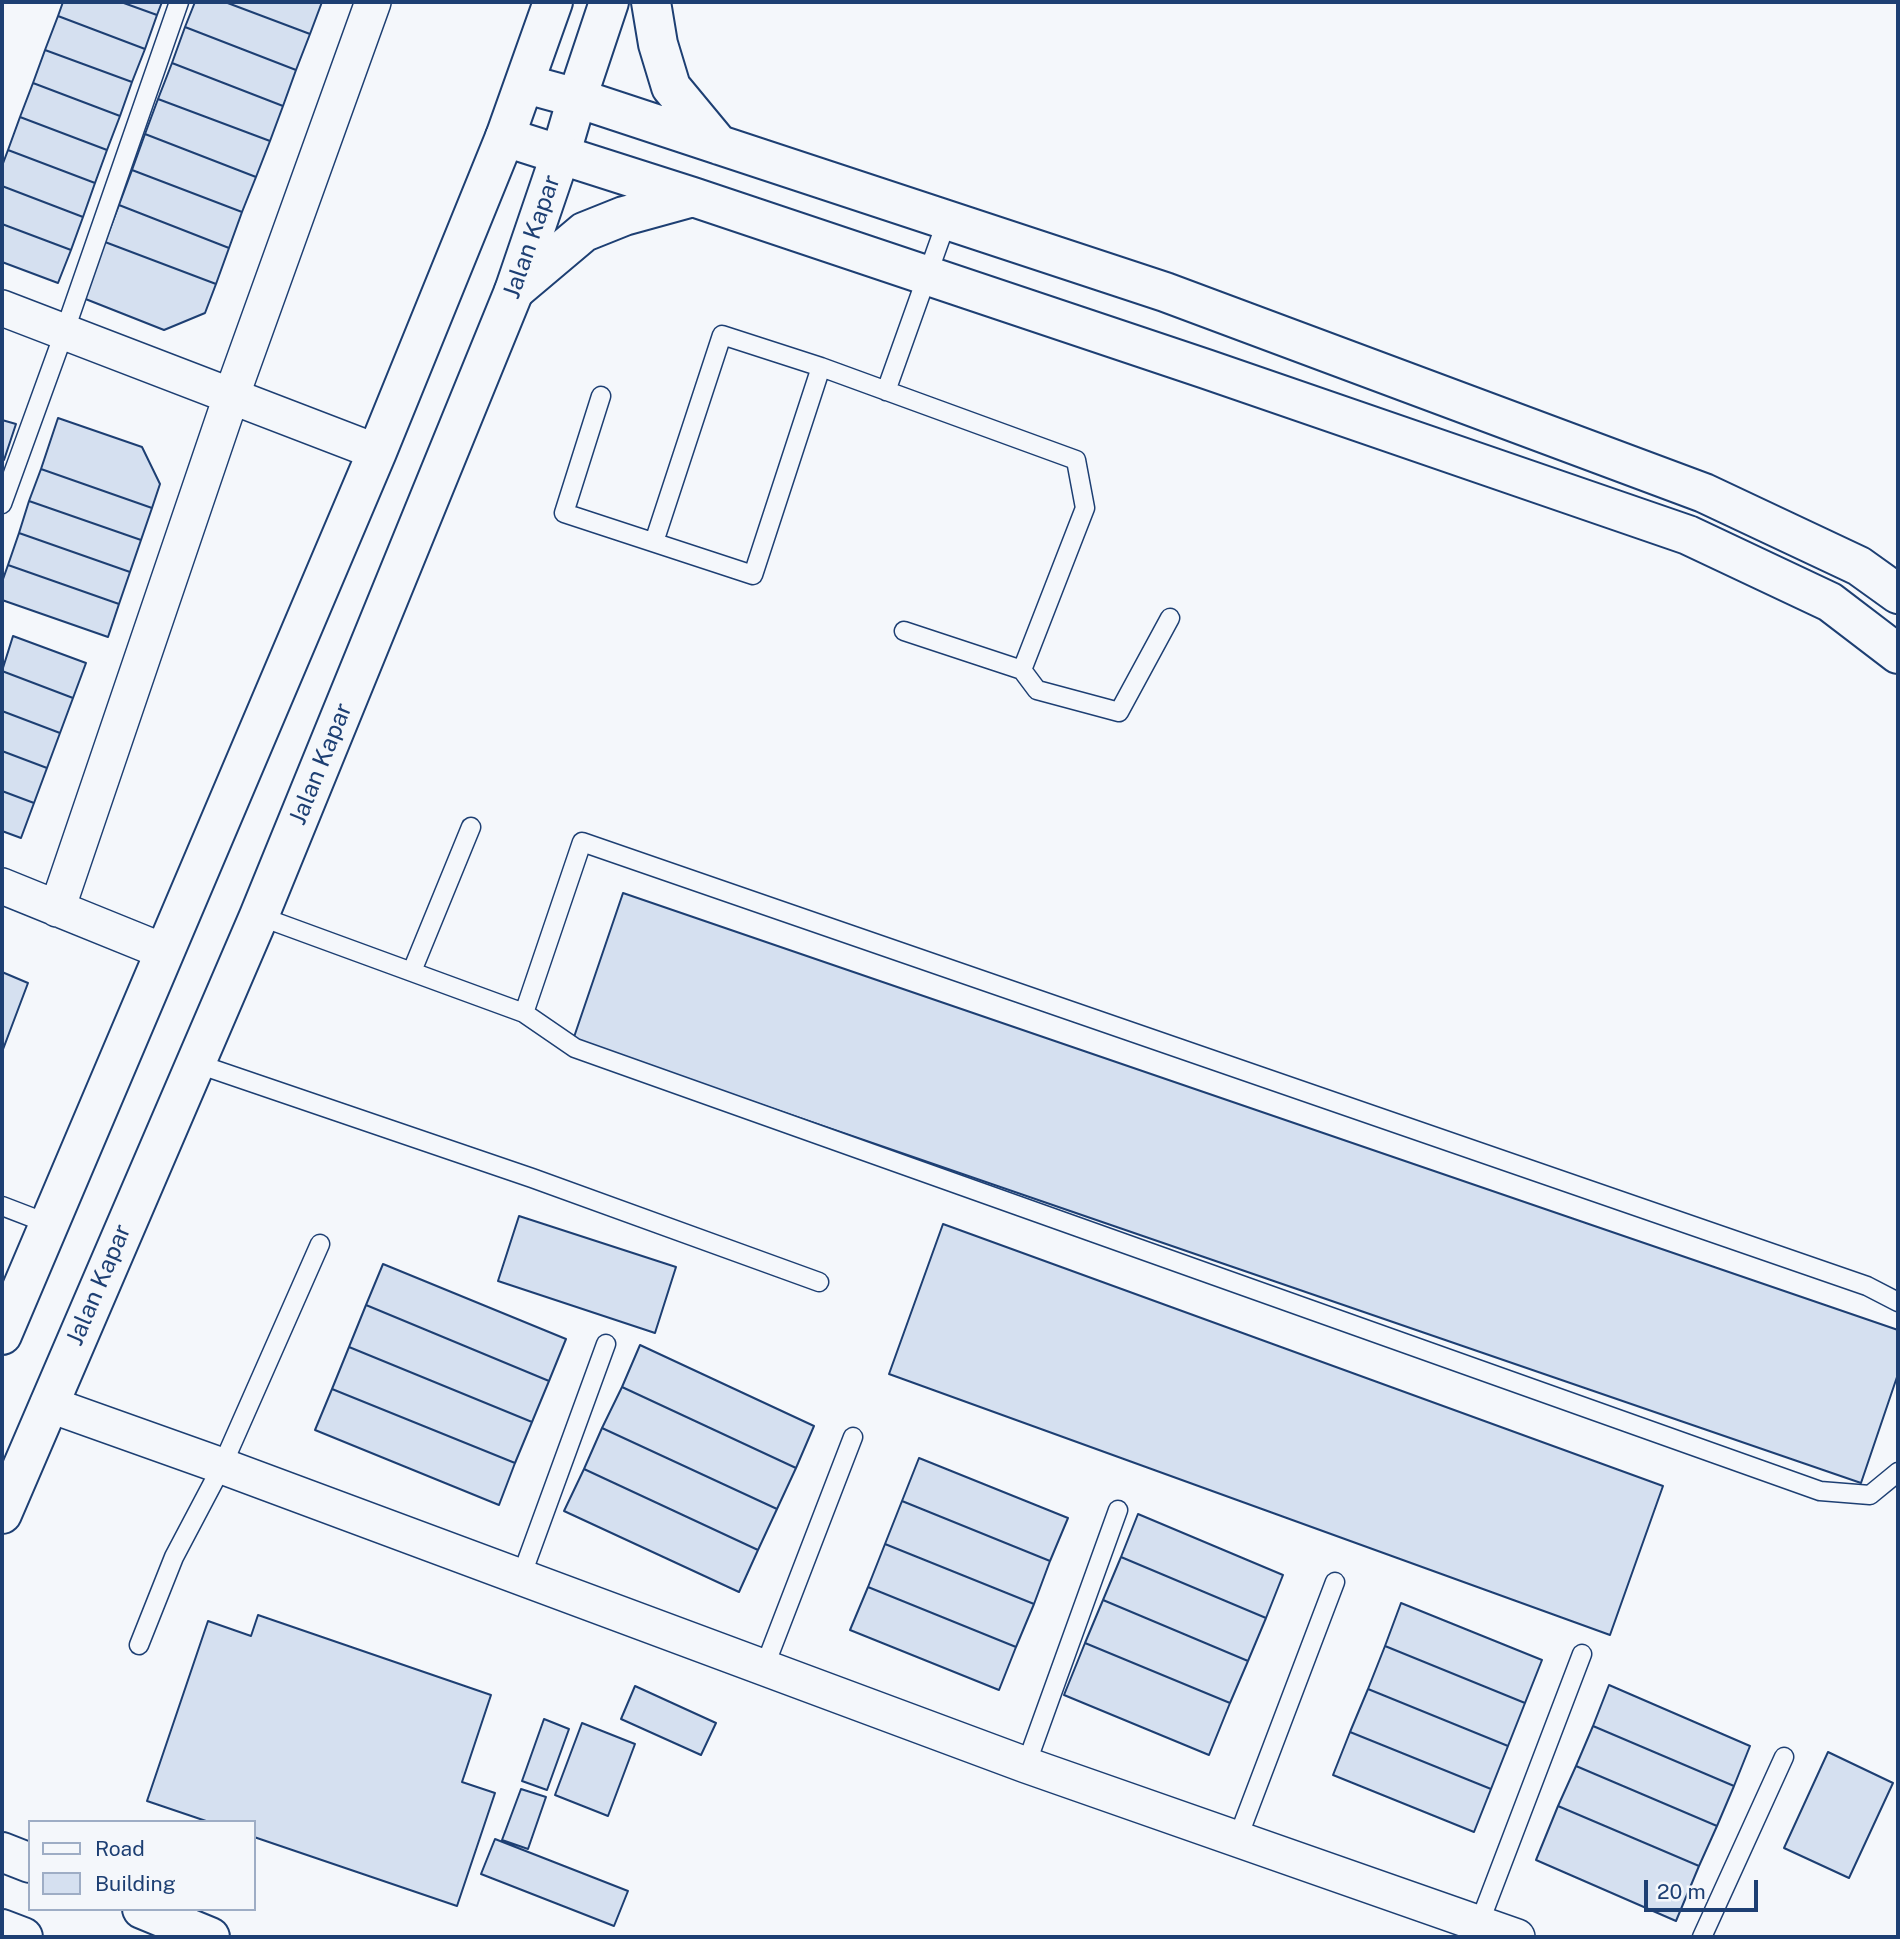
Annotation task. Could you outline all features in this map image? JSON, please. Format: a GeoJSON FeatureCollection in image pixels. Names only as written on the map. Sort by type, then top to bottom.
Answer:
{"type":"FeatureCollection","features":[{"type":"Feature","properties":{"kind":"highway"},"geometry":{"type":"LineString","coordinates":[[2,1335],[377,452],[526,84],[553,2]]}},
{"type":"Feature","properties":{"kind":"highway","name":"Jalan Kapar"},"geometry":{"type":"LineString","coordinates":[[2,1514],[258,916],[514,291],[609,2]]}},
{"type":"Feature","properties":{"kind":"highway"},"geometry":{"type":"LineString","coordinates":[[651,2],[658,44],[671,86],[719,145]]}},
{"type":"Feature","properties":{"kind":"highway"},"geometry":{"type":"LineString","coordinates":[[526,84],[577,98],[1165,292],[1704,493],[1859,566],[1898,594]]}},
{"type":"Feature","properties":{"kind":"highway"},"geometry":{"type":"LineString","coordinates":[[505,137],[693,197],[1206,369],[1688,536],[1830,602],[1898,653]]}},
{"type":"Feature","properties":{"kind":"highway"},"geometry":{"type":"LineString","coordinates":[[514,291],[584,232],[624,216],[693,197]]}},
{"type":"Feature","properties":{"kind":"highway"},"geometry":{"type":"LineString","coordinates":[[2,1852],[28,1862]]}},
{"type":"Feature","properties":{"kind":"highway"},"geometry":{"type":"LineString","coordinates":[[147,1911],[210,1937]]}},
{"type":"Feature","properties":{"kind":"highway"},"geometry":{"type":"LineString","coordinates":[[2,1929],[23,1937]]}},
{"type":"Feature","properties":{"kind":"street"},"geometry":{"type":"LineString","coordinates":[[57,909],[231,397],[373,2]]}},
{"type":"Feature","properties":{"kind":"street"},"geometry":{"type":"LineString","coordinates":[[2,308],[377,452]]}},
{"type":"Feature","properties":{"kind":"street"},"geometry":{"type":"LineString","coordinates":[[2,886],[165,952]]}},
{"type":"Feature","properties":{"kind":"street"},"geometry":{"type":"LineString","coordinates":[[48,1404],[1026,1765],[1517,1937]]}},
{"type":"Feature","properties":{"kind":"lane"},"geometry":{"type":"LineString","coordinates":[[2,504],[178,2]]}},
{"type":"Feature","properties":{"kind":"lane"},"geometry":{"type":"LineString","coordinates":[[886,391],[947,220]]}},
{"type":"Feature","properties":{"kind":"lane"},"geometry":{"type":"LineString","coordinates":[[654,542],[722,335],[821,367],[1076,460],[1085,508],[1023,670]]}},
{"type":"Feature","properties":{"kind":"lane"},"geometry":{"type":"LineString","coordinates":[[601,396],[564,513],[753,575],[821,367]]}},
{"type":"Feature","properties":{"kind":"lane"},"geometry":{"type":"LineString","coordinates":[[904,631],[1023,670],[1037,690],[1119,712],[1170,618]]}},
{"type":"Feature","properties":{"kind":"lane"},"geometry":{"type":"LineString","coordinates":[[412,971],[471,827]]}},
{"type":"Feature","properties":{"kind":"lane"},"geometry":{"type":"LineString","coordinates":[[524,1013],[582,842],[1867,1286],[1898,1302]]}},
{"type":"Feature","properties":{"kind":"lane"},"geometry":{"type":"LineString","coordinates":[[258,916],[524,1013],[575,1048],[1820,1491],[1870,1495],[1898,1472]]}},
{"type":"Feature","properties":{"kind":"lane"},"geometry":{"type":"LineString","coordinates":[[195,1063],[519,1173],[819,1282]]}},
{"type":"Feature","properties":{"kind":"lane"},"geometry":{"type":"LineString","coordinates":[[2,1206],[49,1224]]}},
{"type":"Feature","properties":{"kind":"lane"},"geometry":{"type":"LineString","coordinates":[[139,1645],[174,1557],[222,1466],[320,1244]]}},
{"type":"Feature","properties":{"kind":"lane"},"geometry":{"type":"LineString","coordinates":[[521,1577],[606,1344]]}},
{"type":"Feature","properties":{"kind":"lane"},"geometry":{"type":"LineString","coordinates":[[764,1668],[853,1437]]}},
{"type":"Feature","properties":{"kind":"lane"},"geometry":{"type":"LineString","coordinates":[[1026,1765],[1118,1510]]}},
{"type":"Feature","properties":{"kind":"lane"},"geometry":{"type":"LineString","coordinates":[[1237,1840],[1335,1582]]}},
{"type":"Feature","properties":{"kind":"lane"},"geometry":{"type":"LineString","coordinates":[[1479,1924],[1583,1654]]}},
{"type":"Feature","properties":{"kind":"lane"},"geometry":{"type":"LineString","coordinates":[[1702,1937],[1784,1757]]}},
{"type":"Feature","properties":{"kind":"building"},"geometry":{"type":"Polygon","coordinates":[[[63,2],[121,2],[157,15],[145,49],[58,16],[63,2]]]}},
{"type":"Feature","properties":{"kind":"building"},"geometry":{"type":"Polygon","coordinates":[[[121,2],[162,2],[157,15],[121,2]]]}},
{"type":"Feature","properties":{"kind":"building"},"geometry":{"type":"Polygon","coordinates":[[[195,2],[225,2],[310,34],[296,70],[185,27],[195,2]]]}},
{"type":"Feature","properties":{"kind":"building"},"geometry":{"type":"Polygon","coordinates":[[[225,2],[322,2],[310,34],[225,2]]]}},
{"type":"Feature","properties":{"kind":"building"},"geometry":{"type":"Polygon","coordinates":[[[58,16],[145,49],[132,82],[45,50],[58,16]]]}},
{"type":"Feature","properties":{"kind":"building"},"geometry":{"type":"Polygon","coordinates":[[[185,27],[296,70],[283,106],[172,63],[185,27]]]}},
{"type":"Feature","properties":{"kind":"building"},"geometry":{"type":"Polygon","coordinates":[[[45,50],[132,82],[120,116],[33,83],[45,50]]]}},
{"type":"Feature","properties":{"kind":"building"},"geometry":{"type":"Polygon","coordinates":[[[172,63],[283,106],[270,141],[158,99],[172,63]]]}},
{"type":"Feature","properties":{"kind":"building"},"geometry":{"type":"Polygon","coordinates":[[[33,83],[120,116],[107,150],[20,117],[33,83]]]}},
{"type":"Feature","properties":{"kind":"building"},"geometry":{"type":"Polygon","coordinates":[[[158,99],[270,141],[256,177],[145,134],[158,99]]]}},
{"type":"Feature","properties":{"kind":"building"},"geometry":{"type":"Polygon","coordinates":[[[20,117],[107,150],[95,183],[8,150],[20,117]]]}},
{"type":"Feature","properties":{"kind":"building"},"geometry":{"type":"Polygon","coordinates":[[[145,134],[256,177],[242,212],[132,170],[145,134]]]}},
{"type":"Feature","properties":{"kind":"building"},"geometry":{"type":"Polygon","coordinates":[[[8,150],[95,183],[83,217],[2,186],[2,166],[8,150]]]}},
{"type":"Feature","properties":{"kind":"building"},"geometry":{"type":"Polygon","coordinates":[[[132,170],[242,212],[229,248],[119,205],[132,170]]]}},
{"type":"Feature","properties":{"kind":"building"},"geometry":{"type":"Polygon","coordinates":[[[2,186],[83,217],[71,250],[2,224],[2,186]]]}},
{"type":"Feature","properties":{"kind":"building"},"geometry":{"type":"Polygon","coordinates":[[[119,205],[229,248],[216,284],[105,242],[119,205]]]}},
{"type":"Feature","properties":{"kind":"building"},"geometry":{"type":"Polygon","coordinates":[[[2,224],[71,250],[58,283],[2,262],[2,224]]]}},
{"type":"Feature","properties":{"kind":"building"},"geometry":{"type":"Polygon","coordinates":[[[105,242],[216,284],[205,313],[164,330],[83,298],[105,242]]]}},
{"type":"Feature","properties":{"kind":"building"},"geometry":{"type":"Polygon","coordinates":[[[58,418],[142,447],[160,484],[152,508],[41,469],[58,418]]]}},
{"type":"Feature","properties":{"kind":"building"},"geometry":{"type":"Polygon","coordinates":[[[2,420],[16,424],[4,460],[2,460],[2,420]]]}},
{"type":"Feature","properties":{"kind":"building"},"geometry":{"type":"Polygon","coordinates":[[[41,469],[152,508],[141,540],[29,501],[41,469]]]}},
{"type":"Feature","properties":{"kind":"building"},"geometry":{"type":"Polygon","coordinates":[[[29,501],[141,540],[130,572],[19,533],[29,501]]]}},
{"type":"Feature","properties":{"kind":"building"},"geometry":{"type":"Polygon","coordinates":[[[19,533],[130,572],[119,604],[8,565],[19,533]]]}},
{"type":"Feature","properties":{"kind":"building"},"geometry":{"type":"Polygon","coordinates":[[[8,565],[119,604],[108,637],[2,600],[2,582],[8,565]]]}},
{"type":"Feature","properties":{"kind":"building"},"geometry":{"type":"Polygon","coordinates":[[[13,636],[86,663],[73,698],[2,671],[13,636]]]}},
{"type":"Feature","properties":{"kind":"building"},"geometry":{"type":"Polygon","coordinates":[[[2,671],[73,698],[60,733],[2,711],[2,671]]]}},
{"type":"Feature","properties":{"kind":"building"},"geometry":{"type":"Polygon","coordinates":[[[2,711],[60,733],[47,768],[2,751],[2,711]]]}},
{"type":"Feature","properties":{"kind":"building"},"geometry":{"type":"Polygon","coordinates":[[[2,751],[47,768],[34,803],[2,791],[2,751]]]}},
{"type":"Feature","properties":{"kind":"building"},"geometry":{"type":"Polygon","coordinates":[[[2,791],[34,803],[21,838],[2,831],[2,791]]]}},
{"type":"Feature","properties":{"kind":"building"},"geometry":{"type":"Polygon","coordinates":[[[623,893],[1898,1330],[1898,1374],[1861,1483],[573,1040],[623,893]]]}},
{"type":"Feature","properties":{"kind":"building"},"geometry":{"type":"Polygon","coordinates":[[[2,972],[28,983],[2,1052],[2,972]]]}},
{"type":"Feature","properties":{"kind":"building"},"geometry":{"type":"Polygon","coordinates":[[[519,1216],[676,1267],[655,1333],[498,1281],[519,1216]]]}},
{"type":"Feature","properties":{"kind":"building"},"geometry":{"type":"Polygon","coordinates":[[[943,1224],[1663,1486],[1610,1635],[889,1374],[943,1224]]]}},
{"type":"Feature","properties":{"kind":"building"},"geometry":{"type":"Polygon","coordinates":[[[383,1264],[566,1339],[549,1381],[366,1305],[383,1264]]]}},
{"type":"Feature","properties":{"kind":"building"},"geometry":{"type":"Polygon","coordinates":[[[366,1305],[549,1381],[532,1422],[349,1347],[366,1305]]]}},
{"type":"Feature","properties":{"kind":"building"},"geometry":{"type":"Polygon","coordinates":[[[640,1345],[814,1426],[796,1468],[622,1387],[640,1345]]]}},
{"type":"Feature","properties":{"kind":"building"},"geometry":{"type":"Polygon","coordinates":[[[349,1347],[532,1422],[515,1463],[332,1389],[349,1347]]]}},
{"type":"Feature","properties":{"kind":"building"},"geometry":{"type":"Polygon","coordinates":[[[622,1387],[796,1468],[777,1509],[602,1428],[622,1387]]]}},
{"type":"Feature","properties":{"kind":"building"},"geometry":{"type":"Polygon","coordinates":[[[332,1389],[515,1463],[499,1505],[315,1430],[332,1389]]]}},
{"type":"Feature","properties":{"kind":"building"},"geometry":{"type":"Polygon","coordinates":[[[602,1428],[777,1509],[758,1550],[584,1469],[602,1428]]]}},
{"type":"Feature","properties":{"kind":"building"},"geometry":{"type":"Polygon","coordinates":[[[919,1458],[1068,1518],[1050,1561],[902,1501],[919,1458]]]}},
{"type":"Feature","properties":{"kind":"building"},"geometry":{"type":"Polygon","coordinates":[[[584,1469],[758,1550],[739,1592],[564,1511],[584,1469]]]}},
{"type":"Feature","properties":{"kind":"building"},"geometry":{"type":"Polygon","coordinates":[[[902,1501],[1050,1561],[1034,1604],[885,1544],[902,1501]]]}},
{"type":"Feature","properties":{"kind":"building"},"geometry":{"type":"Polygon","coordinates":[[[1138,1514],[1283,1575],[1266,1618],[1121,1557],[1138,1514]]]}},
{"type":"Feature","properties":{"kind":"building"},"geometry":{"type":"Polygon","coordinates":[[[885,1544],[1034,1604],[1016,1647],[868,1587],[885,1544]]]}},
{"type":"Feature","properties":{"kind":"building"},"geometry":{"type":"Polygon","coordinates":[[[1121,1557],[1266,1618],[1248,1661],[1103,1600],[1121,1557]]]}},
{"type":"Feature","properties":{"kind":"building"},"geometry":{"type":"Polygon","coordinates":[[[868,1587],[1016,1647],[999,1690],[850,1630],[868,1587]]]}},
{"type":"Feature","properties":{"kind":"building"},"geometry":{"type":"Polygon","coordinates":[[[1103,1600],[1248,1661],[1230,1703],[1085,1643],[1103,1600]]]}},
{"type":"Feature","properties":{"kind":"building"},"geometry":{"type":"Polygon","coordinates":[[[1401,1603],[1542,1660],[1525,1703],[1385,1646],[1401,1603]]]}},
{"type":"Feature","properties":{"kind":"building"},"geometry":{"type":"Polygon","coordinates":[[[258,1615],[491,1695],[462,1782],[495,1793],[457,1906],[256,1838],[256,1820],[203,1820],[147,1801],[208,1621],[251,1636],[258,1615]]]}},
{"type":"Feature","properties":{"kind":"building"},"geometry":{"type":"Polygon","coordinates":[[[1085,1643],[1230,1703],[1209,1755],[1064,1695],[1085,1643]]]}},
{"type":"Feature","properties":{"kind":"building"},"geometry":{"type":"Polygon","coordinates":[[[1385,1646],[1525,1703],[1508,1746],[1368,1689],[1385,1646]]]}},
{"type":"Feature","properties":{"kind":"building"},"geometry":{"type":"Polygon","coordinates":[[[1609,1685],[1750,1746],[1734,1786],[1593,1726],[1609,1685]]]}},
{"type":"Feature","properties":{"kind":"building"},"geometry":{"type":"Polygon","coordinates":[[[635,1686],[716,1723],[701,1755],[621,1719],[635,1686]]]}},
{"type":"Feature","properties":{"kind":"building"},"geometry":{"type":"Polygon","coordinates":[[[1368,1689],[1508,1746],[1491,1789],[1350,1732],[1368,1689]]]}},
{"type":"Feature","properties":{"kind":"building"},"geometry":{"type":"Polygon","coordinates":[[[544,1719],[569,1729],[547,1790],[522,1781],[544,1719]]]}},
{"type":"Feature","properties":{"kind":"building"},"geometry":{"type":"Polygon","coordinates":[[[582,1723],[635,1744],[608,1816],[555,1795],[582,1723]]]}},
{"type":"Feature","properties":{"kind":"building"},"geometry":{"type":"Polygon","coordinates":[[[1593,1726],[1734,1786],[1717,1826],[1576,1766],[1593,1726]]]}},
{"type":"Feature","properties":{"kind":"building"},"geometry":{"type":"Polygon","coordinates":[[[1350,1732],[1491,1789],[1474,1832],[1333,1775],[1350,1732]]]}},
{"type":"Feature","properties":{"kind":"building"},"geometry":{"type":"Polygon","coordinates":[[[1828,1752],[1893,1783],[1849,1878],[1784,1848],[1828,1752]]]}},
{"type":"Feature","properties":{"kind":"building"},"geometry":{"type":"Polygon","coordinates":[[[1576,1766],[1717,1826],[1699,1866],[1558,1806],[1576,1766]]]}},
{"type":"Feature","properties":{"kind":"building"},"geometry":{"type":"Polygon","coordinates":[[[521,1789],[546,1797],[528,1849],[502,1840],[521,1789]]]}},
{"type":"Feature","properties":{"kind":"building"},"geometry":{"type":"Polygon","coordinates":[[[1558,1806],[1699,1866],[1676,1921],[1536,1860],[1558,1806]]]}},
{"type":"Feature","properties":{"kind":"building"},"geometry":{"type":"Polygon","coordinates":[[[495,1839],[628,1891],[614,1926],[481,1874],[495,1839]]]}}]}
